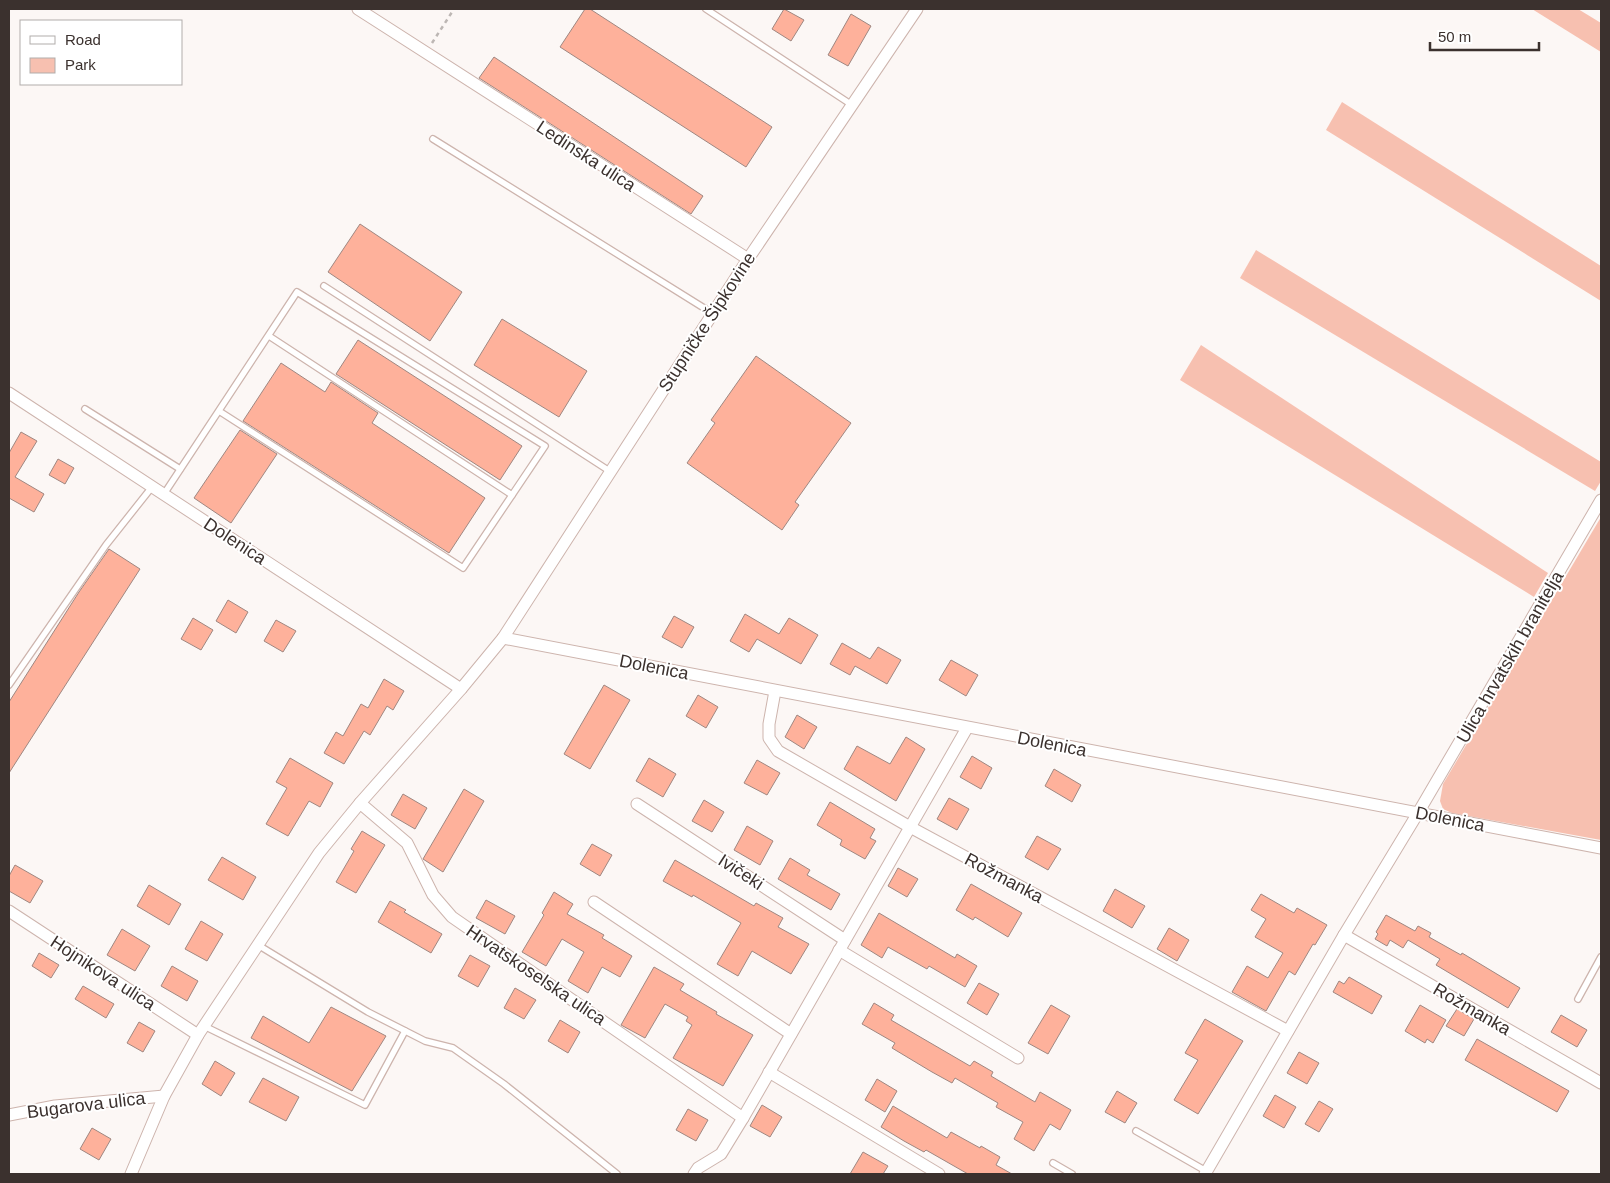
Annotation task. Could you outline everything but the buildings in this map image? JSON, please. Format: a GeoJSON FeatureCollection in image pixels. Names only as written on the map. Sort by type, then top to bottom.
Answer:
{"type":"FeatureCollection","features":[{"type":"Feature","properties":{"kind":"street","name":"Ledinska ulica"},"geometry":{"type":"LineString","coordinates":[[358,9],[748,259]]}},
{"type":"Feature","properties":{"kind":"street","name":"Stupničke Šipkovine"},"geometry":{"type":"LineString","coordinates":[[503,638],[712,313],[917,9]]}},
{"type":"Feature","properties":{"kind":"street","name":"Dolenica"},"geometry":{"type":"LineString","coordinates":[[9,393],[461,689]]}},
{"type":"Feature","properties":{"kind":"street","name":"Ulica hrvatskih branitelja"},"geometry":{"type":"LineString","coordinates":[[1418,813],[1601,500]]}},
{"type":"Feature","properties":{"kind":"street","name":"Dolenica"},"geometry":{"type":"LineString","coordinates":[[503,638],[1601,848]]}},
{"type":"Feature","properties":{"kind":"street"},"geometry":{"type":"LineString","coordinates":[[131,1174],[164,1096],[201,1030],[320,853],[360,803],[461,689],[503,638]]}},
{"type":"Feature","properties":{"kind":"street","name":"Rožmanka"},"geometry":{"type":"LineString","coordinates":[[775,691],[769,724],[769,738],[778,751],[910,827],[1288,1031]]}},
{"type":"Feature","properties":{"kind":"street"},"geometry":{"type":"LineString","coordinates":[[694,1174],[698,1168],[721,1154],[967,728]]}},
{"type":"Feature","properties":{"kind":"street","name":"Hrvatskoselska ulica"},"geometry":{"type":"LineString","coordinates":[[360,803],[406,843],[433,895],[452,917],[743,1118]]}},
{"type":"Feature","properties":{"kind":"street","name":"Ivičeki"},"geometry":{"type":"LineString","coordinates":[[637,804],[842,945],[1018,1058]]}},
{"type":"Feature","properties":{"kind":"street"},"geometry":{"type":"LineString","coordinates":[[1205,1173],[1344,935],[1418,813]]}},
{"type":"Feature","properties":{"kind":"street"},"geometry":{"type":"LineString","coordinates":[[594,902],[791,1034]]}},
{"type":"Feature","properties":{"kind":"street","name":"Hojnikova ulica"},"geometry":{"type":"LineString","coordinates":[[9,911],[201,1030]]}},
{"type":"Feature","properties":{"kind":"street","name":"Rožmanka"},"geometry":{"type":"LineString","coordinates":[[1344,935],[1601,1083]]}},
{"type":"Feature","properties":{"kind":"street"},"geometry":{"type":"LineString","coordinates":[[769,1072],[939,1174]]}},
{"type":"Feature","properties":{"kind":"street","name":"Bugarova ulica"},"geometry":{"type":"LineString","coordinates":[[9,1115],[55,1106],[164,1096]]}},
{"type":"Feature","properties":{"kind":"lane"},"geometry":{"type":"LineString","coordinates":[[706,9],[852,105]]}},
{"type":"Feature","properties":{"kind":"lane"},"geometry":{"type":"LineString","coordinates":[[433,139],[712,313]]}},
{"type":"Feature","properties":{"kind":"lane"},"geometry":{"type":"LineString","coordinates":[[324,286],[611,472]]}},
{"type":"Feature","properties":{"kind":"lane"},"geometry":{"type":"LineString","coordinates":[[164,494],[297,292],[545,446],[462,568],[219,411]]}},
{"type":"Feature","properties":{"kind":"lane"},"geometry":{"type":"LineString","coordinates":[[269,336],[512,495]]}},
{"type":"Feature","properties":{"kind":"lane"},"geometry":{"type":"LineString","coordinates":[[85,409],[180,469]]}},
{"type":"Feature","properties":{"kind":"lane"},"geometry":{"type":"LineString","coordinates":[[9,685],[106,545],[152,487]]}},
{"type":"Feature","properties":{"kind":"lane"},"geometry":{"type":"LineString","coordinates":[[258,945],[368,1012],[425,1041],[453,1048],[504,1084],[617,1174]]}},
{"type":"Feature","properties":{"kind":"lane"},"geometry":{"type":"LineString","coordinates":[[1578,999],[1601,957]]}},
{"type":"Feature","properties":{"kind":"lane"},"geometry":{"type":"LineString","coordinates":[[201,1030],[365,1105],[405,1031]]}},
{"type":"Feature","properties":{"kind":"lane"},"geometry":{"type":"LineString","coordinates":[[1136,1131],[1205,1173]]}},
{"type":"Feature","properties":{"kind":"lane"},"geometry":{"type":"LineString","coordinates":[[1053,1162],[1072,1174]]}},
{"type":"Feature","properties":{"kind":"path"},"geometry":{"type":"LineString","coordinates":[[425,53],[454,9]]}},
{"type":"Feature","properties":{"kind":"green space"},"geometry":{"type":"Polygon","coordinates":[[[1532,9],[1578,9],[1601,23],[1601,52],[1532,9]]]}},
{"type":"Feature","properties":{"kind":"green space"},"geometry":{"type":"Polygon","coordinates":[[[1342,102],[1601,266],[1601,301],[1326,130],[1342,102]]]}},
{"type":"Feature","properties":{"kind":"green space"},"geometry":{"type":"Polygon","coordinates":[[[1256,250],[1601,462],[1601,481],[1595,491],[1240,278],[1256,250]]]}},
{"type":"Feature","properties":{"kind":"green space"},"geometry":{"type":"Polygon","coordinates":[[[1201,345],[1548,573],[1534,597],[1180,380],[1201,345]]]}},
{"type":"Feature","properties":{"kind":"green space"},"geometry":{"type":"Polygon","coordinates":[[[1601,517],[1601,840],[1452,813],[1443,809],[1440,801],[1443,784],[1601,517]]]}}]}
